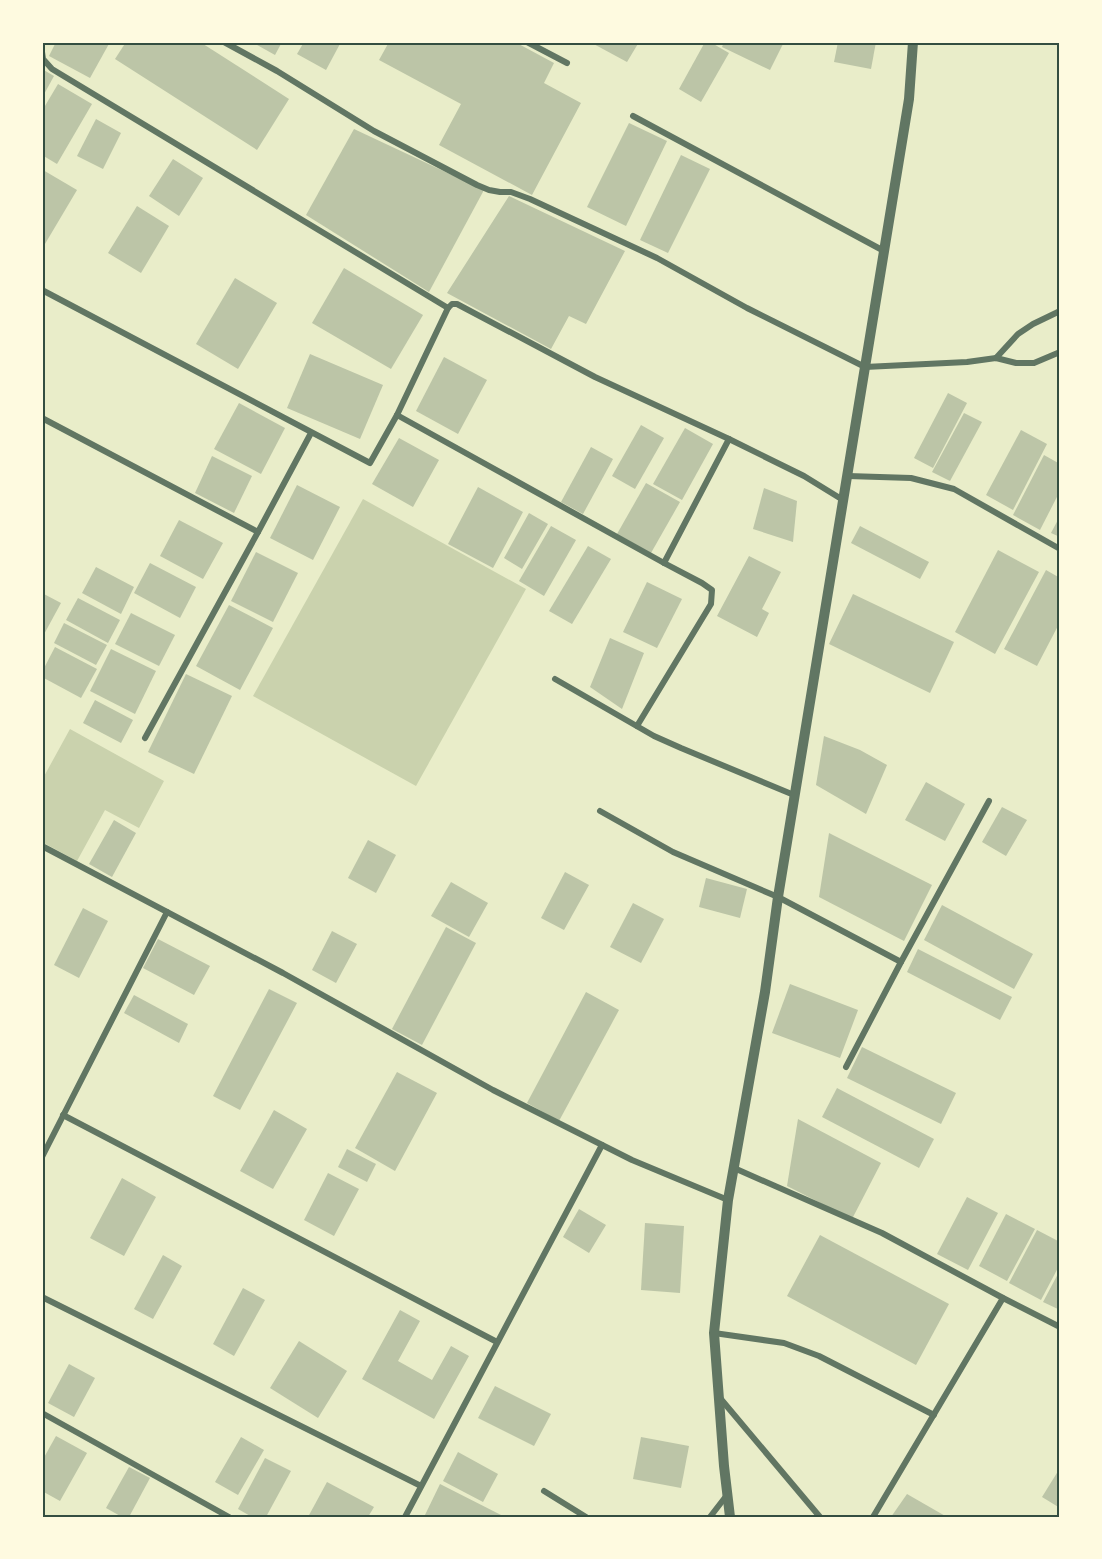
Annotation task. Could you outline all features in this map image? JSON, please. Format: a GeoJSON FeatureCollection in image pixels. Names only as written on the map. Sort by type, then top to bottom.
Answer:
{"type":"FeatureCollection","features":[{"type":"Feature","properties":{"kind":"street"},"geometry":{"type":"LineString","coordinates":[[224,42],[277,71],[375,131],[477,185],[489,190],[511,192],[530,199],[657,258],[747,308],[865,367],[967,362],[996,358],[1016,363],[1034,363],[1060,352]]}},
{"type":"Feature","properties":{"kind":"street"},"geometry":{"type":"LineString","coordinates":[[527,42],[567,63]]}},
{"type":"Feature","properties":{"kind":"street"},"geometry":{"type":"LineString","coordinates":[[730,1517],[714,1333],[728,1200],[765,992],[777,897],[909,99],[913,42]]}},
{"type":"Feature","properties":{"kind":"street"},"geometry":{"type":"LineString","coordinates":[[42,52],[44,59],[52,69],[448,308]]}},
{"type":"Feature","properties":{"kind":"street"},"geometry":{"type":"LineString","coordinates":[[633,116],[884,251]]}},
{"type":"Feature","properties":{"kind":"street"},"geometry":{"type":"LineString","coordinates":[[42,290],[370,463],[397,415],[448,308],[452,304],[457,304],[595,377],[804,476],[844,501]]}},
{"type":"Feature","properties":{"kind":"street"},"geometry":{"type":"LineString","coordinates":[[996,358],[1018,334],[1060,311]]}},
{"type":"Feature","properties":{"kind":"street"},"geometry":{"type":"LineString","coordinates":[[397,415],[712,590],[711,604],[637,726]]}},
{"type":"Feature","properties":{"kind":"street"},"geometry":{"type":"LineString","coordinates":[[42,418],[258,532]]}},
{"type":"Feature","properties":{"kind":"street"},"geometry":{"type":"LineString","coordinates":[[145,738],[311,432]]}},
{"type":"Feature","properties":{"kind":"street"},"geometry":{"type":"LineString","coordinates":[[664,563],[729,439]]}},
{"type":"Feature","properties":{"kind":"street"},"geometry":{"type":"LineString","coordinates":[[848,476],[911,478],[954,489],[1060,549]]}},
{"type":"Feature","properties":{"kind":"street"},"geometry":{"type":"LineString","coordinates":[[555,679],[654,736],[794,795]]}},
{"type":"Feature","properties":{"kind":"street"},"geometry":{"type":"LineString","coordinates":[[846,1067],[989,801]]}},
{"type":"Feature","properties":{"kind":"street"},"geometry":{"type":"LineString","coordinates":[[600,811],[673,852],[777,897],[901,962]]}},
{"type":"Feature","properties":{"kind":"street"},"geometry":{"type":"LineString","coordinates":[[42,846],[283,974],[493,1090],[632,1160],[728,1200]]}},
{"type":"Feature","properties":{"kind":"street"},"geometry":{"type":"LineString","coordinates":[[42,1156],[167,912]]}},
{"type":"Feature","properties":{"kind":"street"},"geometry":{"type":"LineString","coordinates":[[63,1115],[497,1342]]}},
{"type":"Feature","properties":{"kind":"street"},"geometry":{"type":"LineString","coordinates":[[405,1517],[602,1145]]}},
{"type":"Feature","properties":{"kind":"street"},"geometry":{"type":"LineString","coordinates":[[734,1168],[882,1233],[1060,1327]]}},
{"type":"Feature","properties":{"kind":"street"},"geometry":{"type":"LineString","coordinates":[[42,1297],[421,1486]]}},
{"type":"Feature","properties":{"kind":"street"},"geometry":{"type":"LineString","coordinates":[[873,1517],[1003,1298]]}},
{"type":"Feature","properties":{"kind":"street"},"geometry":{"type":"LineString","coordinates":[[714,1333],[784,1343],[810,1353],[934,1415]]}},
{"type":"Feature","properties":{"kind":"street"},"geometry":{"type":"LineString","coordinates":[[718,1397],[820,1517]]}},
{"type":"Feature","properties":{"kind":"street"},"geometry":{"type":"LineString","coordinates":[[42,1413],[229,1517]]}},
{"type":"Feature","properties":{"kind":"street"},"geometry":{"type":"LineString","coordinates":[[544,1491],[586,1517]]}},
{"type":"Feature","properties":{"kind":"street"},"geometry":{"type":"LineString","coordinates":[[710,1517],[727,1495]]}},
{"type":"Feature","properties":{"kind":"green space"},"geometry":{"type":"Polygon","coordinates":[[[363,499],[526,589],[416,786],[253,696],[363,499]]]}},
{"type":"Feature","properties":{"kind":"green space"},"geometry":{"type":"Polygon","coordinates":[[[70,729],[164,781],[139,828],[105,810],[77,861],[42,842],[42,780],[70,729]]]}},
{"type":"Feature","properties":{"kind":"building"},"geometry":{"type":"Polygon","coordinates":[[[56,42],[110,42],[90,78],[49,56],[56,42]]]}},
{"type":"Feature","properties":{"kind":"building"},"geometry":{"type":"Polygon","coordinates":[[[126,42],[200,42],[289,99],[257,150],[115,59],[126,42]]]}},
{"type":"Feature","properties":{"kind":"building"},"geometry":{"type":"Polygon","coordinates":[[[252,42],[282,42],[275,55],[252,42]]]}},
{"type":"Feature","properties":{"kind":"building"},"geometry":{"type":"Polygon","coordinates":[[[304,42],[341,42],[326,70],[297,54],[304,42]]]}},
{"type":"Feature","properties":{"kind":"building"},"geometry":{"type":"Polygon","coordinates":[[[389,42],[515,42],[554,63],[544,83],[581,103],[532,195],[439,145],[461,104],[379,60],[389,42]]]}},
{"type":"Feature","properties":{"kind":"building"},"geometry":{"type":"Polygon","coordinates":[[[590,42],[639,42],[627,62],[590,42]]]}},
{"type":"Feature","properties":{"kind":"building"},"geometry":{"type":"Polygon","coordinates":[[[705,42],[710,42],[729,53],[701,102],[679,89],[705,42]]]}},
{"type":"Feature","properties":{"kind":"building"},"geometry":{"type":"Polygon","coordinates":[[[724,42],[784,42],[770,70],[722,47],[724,42]]]}},
{"type":"Feature","properties":{"kind":"building"},"geometry":{"type":"Polygon","coordinates":[[[838,42],[876,42],[871,69],[834,62],[838,42]]]}},
{"type":"Feature","properties":{"kind":"building"},"geometry":{"type":"Polygon","coordinates":[[[42,69],[54,76],[42,98],[42,69]]]}},
{"type":"Feature","properties":{"kind":"building"},"geometry":{"type":"Polygon","coordinates":[[[58,84],[92,104],[57,164],[42,155],[42,111],[58,84]]]}},
{"type":"Feature","properties":{"kind":"building"},"geometry":{"type":"Polygon","coordinates":[[[96,119],[121,133],[103,169],[77,156],[96,119]]]}},
{"type":"Feature","properties":{"kind":"building"},"geometry":{"type":"Polygon","coordinates":[[[629,123],[667,141],[626,226],[587,207],[629,123]]]}},
{"type":"Feature","properties":{"kind":"building"},"geometry":{"type":"Polygon","coordinates":[[[354,129],[484,190],[429,292],[306,215],[354,129]]]}},
{"type":"Feature","properties":{"kind":"building"},"geometry":{"type":"Polygon","coordinates":[[[681,155],[710,169],[668,253],[640,240],[681,155]]]}},
{"type":"Feature","properties":{"kind":"building"},"geometry":{"type":"Polygon","coordinates":[[[173,159],[203,178],[179,216],[149,196],[173,159]]]}},
{"type":"Feature","properties":{"kind":"building"},"geometry":{"type":"Polygon","coordinates":[[[42,171],[77,190],[42,249],[42,171]]]}},
{"type":"Feature","properties":{"kind":"building"},"geometry":{"type":"Polygon","coordinates":[[[509,196],[625,251],[586,324],[569,316],[551,349],[447,293],[509,196]]]}},
{"type":"Feature","properties":{"kind":"building"},"geometry":{"type":"Polygon","coordinates":[[[137,206],[169,226],[141,273],[108,253],[137,206]]]}},
{"type":"Feature","properties":{"kind":"building"},"geometry":{"type":"Polygon","coordinates":[[[344,268],[423,315],[391,369],[312,323],[344,268]]]}},
{"type":"Feature","properties":{"kind":"building"},"geometry":{"type":"Polygon","coordinates":[[[235,278],[277,303],[238,369],[196,344],[235,278]]]}},
{"type":"Feature","properties":{"kind":"building"},"geometry":{"type":"Polygon","coordinates":[[[310,354],[383,385],[360,439],[287,408],[310,354]]]}},
{"type":"Feature","properties":{"kind":"building"},"geometry":{"type":"Polygon","coordinates":[[[444,357],[487,380],[458,434],[416,411],[444,357]]]}},
{"type":"Feature","properties":{"kind":"building"},"geometry":{"type":"Polygon","coordinates":[[[948,393],[967,403],[933,468],[914,458],[948,393]]]}},
{"type":"Feature","properties":{"kind":"building"},"geometry":{"type":"Polygon","coordinates":[[[239,403],[285,428],[261,474],[214,449],[239,403]]]}},
{"type":"Feature","properties":{"kind":"building"},"geometry":{"type":"Polygon","coordinates":[[[964,413],[982,422],[950,481],[932,472],[964,413]]]}},
{"type":"Feature","properties":{"kind":"building"},"geometry":{"type":"Polygon","coordinates":[[[641,425],[664,438],[635,489],[612,476],[641,425]]]}},
{"type":"Feature","properties":{"kind":"building"},"geometry":{"type":"Polygon","coordinates":[[[685,428],[713,444],[682,500],[653,484],[685,428]]]}},
{"type":"Feature","properties":{"kind":"building"},"geometry":{"type":"Polygon","coordinates":[[[1021,430],[1047,444],[1013,510],[986,495],[1021,430]]]}},
{"type":"Feature","properties":{"kind":"building"},"geometry":{"type":"Polygon","coordinates":[[[399,438],[439,460],[413,507],[372,484],[399,438]]]}},
{"type":"Feature","properties":{"kind":"building"},"geometry":{"type":"Polygon","coordinates":[[[591,447],[613,459],[583,514],[561,502],[591,447]]]}},
{"type":"Feature","properties":{"kind":"building"},"geometry":{"type":"Polygon","coordinates":[[[1044,455],[1060,464],[1060,491],[1040,530],[1013,515],[1044,455]]]}},
{"type":"Feature","properties":{"kind":"building"},"geometry":{"type":"Polygon","coordinates":[[[212,456],[252,476],[234,513],[195,493],[212,456]]]}},
{"type":"Feature","properties":{"kind":"building"},"geometry":{"type":"Polygon","coordinates":[[[646,483],[680,502],[651,553],[617,534],[646,483]]]}},
{"type":"Feature","properties":{"kind":"building"},"geometry":{"type":"Polygon","coordinates":[[[297,485],[340,507],[313,560],[270,538],[297,485]]]}},
{"type":"Feature","properties":{"kind":"building"},"geometry":{"type":"Polygon","coordinates":[[[478,487],[523,512],[493,568],[448,544],[478,487]]]}},
{"type":"Feature","properties":{"kind":"building"},"geometry":{"type":"Polygon","coordinates":[[[764,488],[797,501],[793,542],[753,529],[764,488]]]}},
{"type":"Feature","properties":{"kind":"building"},"geometry":{"type":"Polygon","coordinates":[[[529,513],[548,524],[522,569],[504,558],[529,513]]]}},
{"type":"Feature","properties":{"kind":"building"},"geometry":{"type":"Polygon","coordinates":[[[1060,516],[1060,537],[1051,533],[1060,516]]]}},
{"type":"Feature","properties":{"kind":"building"},"geometry":{"type":"Polygon","coordinates":[[[179,520],[223,543],[203,579],[160,556],[179,520]]]}},
{"type":"Feature","properties":{"kind":"building"},"geometry":{"type":"Polygon","coordinates":[[[551,526],[576,540],[544,596],[519,581],[551,526]]]}},
{"type":"Feature","properties":{"kind":"building"},"geometry":{"type":"Polygon","coordinates":[[[860,526],[929,562],[920,579],[851,543],[860,526]]]}},
{"type":"Feature","properties":{"kind":"building"},"geometry":{"type":"Polygon","coordinates":[[[588,546],[611,559],[572,624],[549,611],[588,546]]]}},
{"type":"Feature","properties":{"kind":"building"},"geometry":{"type":"Polygon","coordinates":[[[998,550],[1039,572],[995,654],[955,632],[998,550]]]}},
{"type":"Feature","properties":{"kind":"building"},"geometry":{"type":"Polygon","coordinates":[[[256,552],[298,573],[273,622],[231,601],[256,552]]]}},
{"type":"Feature","properties":{"kind":"building"},"geometry":{"type":"Polygon","coordinates":[[[749,556],[781,572],[762,609],[769,613],[757,637],[717,616],[749,556]]]}},
{"type":"Feature","properties":{"kind":"building"},"geometry":{"type":"Polygon","coordinates":[[[150,563],[196,587],[180,618],[134,593],[150,563]]]}},
{"type":"Feature","properties":{"kind":"building"},"geometry":{"type":"Polygon","coordinates":[[[96,567],[134,587],[121,614],[82,593],[96,567]]]}},
{"type":"Feature","properties":{"kind":"building"},"geometry":{"type":"Polygon","coordinates":[[[1046,570],[1060,578],[1060,622],[1037,666],[1004,649],[1046,570]]]}},
{"type":"Feature","properties":{"kind":"building"},"geometry":{"type":"Polygon","coordinates":[[[647,582],[682,599],[657,648],[623,632],[647,582]]]}},
{"type":"Feature","properties":{"kind":"building"},"geometry":{"type":"Polygon","coordinates":[[[42,593],[61,603],[42,638],[42,593]]]}},
{"type":"Feature","properties":{"kind":"building"},"geometry":{"type":"Polygon","coordinates":[[[853,594],[954,642],[930,693],[829,644],[853,594]]]}},
{"type":"Feature","properties":{"kind":"building"},"geometry":{"type":"Polygon","coordinates":[[[78,598],[120,620],[108,643],[66,620],[78,598]]]}},
{"type":"Feature","properties":{"kind":"building"},"geometry":{"type":"Polygon","coordinates":[[[229,605],[273,628],[240,690],[196,666],[229,605]]]}},
{"type":"Feature","properties":{"kind":"building"},"geometry":{"type":"Polygon","coordinates":[[[131,613],[175,635],[159,666],[115,644],[131,613]]]}},
{"type":"Feature","properties":{"kind":"building"},"geometry":{"type":"Polygon","coordinates":[[[64,623],[107,645],[96,665],[54,643],[64,623]]]}},
{"type":"Feature","properties":{"kind":"building"},"geometry":{"type":"Polygon","coordinates":[[[610,638],[644,653],[622,709],[590,687],[610,638]]]}},
{"type":"Feature","properties":{"kind":"building"},"geometry":{"type":"Polygon","coordinates":[[[55,647],[97,669],[81,698],[42,677],[42,672],[55,647]]]}},
{"type":"Feature","properties":{"kind":"building"},"geometry":{"type":"Polygon","coordinates":[[[111,649],[156,671],[135,714],[90,691],[111,649]]]}},
{"type":"Feature","properties":{"kind":"building"},"geometry":{"type":"Polygon","coordinates":[[[186,674],[232,696],[194,774],[148,752],[186,674]]]}},
{"type":"Feature","properties":{"kind":"building"},"geometry":{"type":"Polygon","coordinates":[[[95,700],[133,720],[121,743],[83,723],[95,700]]]}},
{"type":"Feature","properties":{"kind":"building"},"geometry":{"type":"Polygon","coordinates":[[[824,736],[860,750],[887,765],[866,814],[816,785],[824,736]]]}},
{"type":"Feature","properties":{"kind":"building"},"geometry":{"type":"Polygon","coordinates":[[[926,782],[965,804],[945,841],[905,820],[926,782]]]}},
{"type":"Feature","properties":{"kind":"building"},"geometry":{"type":"Polygon","coordinates":[[[1002,807],[1027,820],[1006,856],[982,842],[1002,807]]]}},
{"type":"Feature","properties":{"kind":"building"},"geometry":{"type":"Polygon","coordinates":[[[114,820],[136,833],[112,877],[89,864],[114,820]]]}},
{"type":"Feature","properties":{"kind":"building"},"geometry":{"type":"Polygon","coordinates":[[[829,833],[932,885],[904,941],[819,897],[829,833]]]}},
{"type":"Feature","properties":{"kind":"building"},"geometry":{"type":"Polygon","coordinates":[[[368,840],[396,855],[376,893],[348,878],[368,840]]]}},
{"type":"Feature","properties":{"kind":"building"},"geometry":{"type":"Polygon","coordinates":[[[565,872],[589,885],[564,930],[541,918],[565,872]]]}},
{"type":"Feature","properties":{"kind":"building"},"geometry":{"type":"Polygon","coordinates":[[[706,878],[747,889],[740,918],[699,907],[706,878]]]}},
{"type":"Feature","properties":{"kind":"building"},"geometry":{"type":"Polygon","coordinates":[[[451,882],[488,903],[469,937],[431,916],[451,882]]]}},
{"type":"Feature","properties":{"kind":"building"},"geometry":{"type":"Polygon","coordinates":[[[633,903],[664,919],[641,963],[610,947],[633,903]]]}},
{"type":"Feature","properties":{"kind":"building"},"geometry":{"type":"Polygon","coordinates":[[[942,905],[1033,954],[1014,989],[924,940],[942,905]]]}},
{"type":"Feature","properties":{"kind":"building"},"geometry":{"type":"Polygon","coordinates":[[[83,908],[108,921],[79,978],[54,965],[83,908]]]}},
{"type":"Feature","properties":{"kind":"building"},"geometry":{"type":"Polygon","coordinates":[[[446,927],[476,943],[422,1045],[392,1029],[446,927]]]}},
{"type":"Feature","properties":{"kind":"building"},"geometry":{"type":"Polygon","coordinates":[[[332,931],[357,944],[336,983],[312,970],[332,931]]]}},
{"type":"Feature","properties":{"kind":"building"},"geometry":{"type":"Polygon","coordinates":[[[158,939],[210,966],[194,995],[143,968],[158,939]]]}},
{"type":"Feature","properties":{"kind":"building"},"geometry":{"type":"Polygon","coordinates":[[[918,949],[1012,997],[1000,1020],[907,972],[918,949]]]}},
{"type":"Feature","properties":{"kind":"building"},"geometry":{"type":"Polygon","coordinates":[[[790,984],[858,1010],[840,1058],[772,1033],[790,984]]]}},
{"type":"Feature","properties":{"kind":"building"},"geometry":{"type":"Polygon","coordinates":[[[269,989],[297,1003],[240,1110],[213,1096],[269,989]]]}},
{"type":"Feature","properties":{"kind":"building"},"geometry":{"type":"Polygon","coordinates":[[[586,992],[619,1010],[559,1121],[527,1103],[586,992]]]}},
{"type":"Feature","properties":{"kind":"building"},"geometry":{"type":"Polygon","coordinates":[[[134,995],[188,1024],[179,1043],[124,1013],[134,995]]]}},
{"type":"Feature","properties":{"kind":"building"},"geometry":{"type":"Polygon","coordinates":[[[862,1047],[956,1093],[941,1124],[847,1078],[862,1047]]]}},
{"type":"Feature","properties":{"kind":"building"},"geometry":{"type":"Polygon","coordinates":[[[397,1072],[437,1093],[395,1171],[355,1148],[397,1072]]]}},
{"type":"Feature","properties":{"kind":"building"},"geometry":{"type":"Polygon","coordinates":[[[837,1088],[934,1139],[919,1168],[822,1117],[837,1088]]]}},
{"type":"Feature","properties":{"kind":"building"},"geometry":{"type":"Polygon","coordinates":[[[274,1110],[307,1129],[273,1189],[240,1171],[274,1110]]]}},
{"type":"Feature","properties":{"kind":"building"},"geometry":{"type":"Polygon","coordinates":[[[798,1119],[881,1163],[852,1219],[787,1186],[798,1119]]]}},
{"type":"Feature","properties":{"kind":"building"},"geometry":{"type":"Polygon","coordinates":[[[347,1149],[376,1164],[367,1182],[338,1167],[347,1149]]]}},
{"type":"Feature","properties":{"kind":"building"},"geometry":{"type":"Polygon","coordinates":[[[328,1173],[359,1189],[334,1236],[304,1220],[328,1173]]]}},
{"type":"Feature","properties":{"kind":"building"},"geometry":{"type":"Polygon","coordinates":[[[122,1178],[156,1197],[124,1256],[90,1238],[122,1178]]]}},
{"type":"Feature","properties":{"kind":"building"},"geometry":{"type":"Polygon","coordinates":[[[967,1197],[998,1213],[968,1270],[937,1254],[967,1197]]]}},
{"type":"Feature","properties":{"kind":"building"},"geometry":{"type":"Polygon","coordinates":[[[579,1209],[606,1225],[589,1253],[563,1237],[579,1209]]]}},
{"type":"Feature","properties":{"kind":"building"},"geometry":{"type":"Polygon","coordinates":[[[1006,1214],[1035,1229],[1007,1281],[979,1266],[1006,1214]]]}},
{"type":"Feature","properties":{"kind":"building"},"geometry":{"type":"Polygon","coordinates":[[[645,1223],[684,1226],[680,1293],[641,1290],[645,1223]]]}},
{"type":"Feature","properties":{"kind":"building"},"geometry":{"type":"Polygon","coordinates":[[[1037,1230],[1060,1242],[1060,1264],[1041,1300],[1009,1283],[1037,1230]]]}},
{"type":"Feature","properties":{"kind":"building"},"geometry":{"type":"Polygon","coordinates":[[[820,1235],[949,1304],[916,1365],[787,1296],[820,1235]]]}},
{"type":"Feature","properties":{"kind":"building"},"geometry":{"type":"Polygon","coordinates":[[[163,1255],[182,1266],[153,1319],[134,1309],[163,1255]]]}},
{"type":"Feature","properties":{"kind":"building"},"geometry":{"type":"Polygon","coordinates":[[[1060,1270],[1060,1310],[1043,1302],[1060,1270]]]}},
{"type":"Feature","properties":{"kind":"building"},"geometry":{"type":"Polygon","coordinates":[[[243,1288],[265,1300],[234,1356],[213,1344],[243,1288]]]}},
{"type":"Feature","properties":{"kind":"building"},"geometry":{"type":"Polygon","coordinates":[[[400,1310],[420,1321],[398,1361],[432,1380],[451,1346],[469,1356],[434,1419],[362,1379],[400,1310]]]}},
{"type":"Feature","properties":{"kind":"building"},"geometry":{"type":"Polygon","coordinates":[[[299,1341],[347,1371],[318,1418],[270,1388],[299,1341]]]}},
{"type":"Feature","properties":{"kind":"building"},"geometry":{"type":"Polygon","coordinates":[[[69,1364],[95,1378],[74,1417],[48,1403],[69,1364]]]}},
{"type":"Feature","properties":{"kind":"building"},"geometry":{"type":"Polygon","coordinates":[[[495,1386],[551,1414],[534,1446],[478,1418],[495,1386]]]}},
{"type":"Feature","properties":{"kind":"building"},"geometry":{"type":"Polygon","coordinates":[[[56,1436],[87,1453],[60,1501],[42,1491],[42,1461],[56,1436]]]}},
{"type":"Feature","properties":{"kind":"building"},"geometry":{"type":"Polygon","coordinates":[[[241,1437],[264,1450],[238,1495],[215,1482],[241,1437]]]}},
{"type":"Feature","properties":{"kind":"building"},"geometry":{"type":"Polygon","coordinates":[[[641,1437],[689,1446],[681,1488],[633,1479],[641,1437]]]}},
{"type":"Feature","properties":{"kind":"building"},"geometry":{"type":"Polygon","coordinates":[[[458,1452],[498,1474],[483,1502],[443,1481],[458,1452]]]}},
{"type":"Feature","properties":{"kind":"building"},"geometry":{"type":"Polygon","coordinates":[[[265,1458],[291,1471],[266,1517],[252,1517],[238,1509],[265,1458]]]}},
{"type":"Feature","properties":{"kind":"building"},"geometry":{"type":"Polygon","coordinates":[[[129,1467],[150,1478],[129,1517],[122,1517],[106,1508],[129,1467]]]}},
{"type":"Feature","properties":{"kind":"building"},"geometry":{"type":"Polygon","coordinates":[[[1060,1468],[1060,1508],[1042,1497],[1060,1468]]]}},
{"type":"Feature","properties":{"kind":"building"},"geometry":{"type":"Polygon","coordinates":[[[327,1482],[374,1507],[368,1517],[308,1517],[327,1482]]]}},
{"type":"Feature","properties":{"kind":"building"},"geometry":{"type":"Polygon","coordinates":[[[440,1484],[505,1517],[424,1517],[440,1484]]]}},
{"type":"Feature","properties":{"kind":"building"},"geometry":{"type":"Polygon","coordinates":[[[907,1494],[947,1517],[891,1517],[907,1494]]]}}]}
